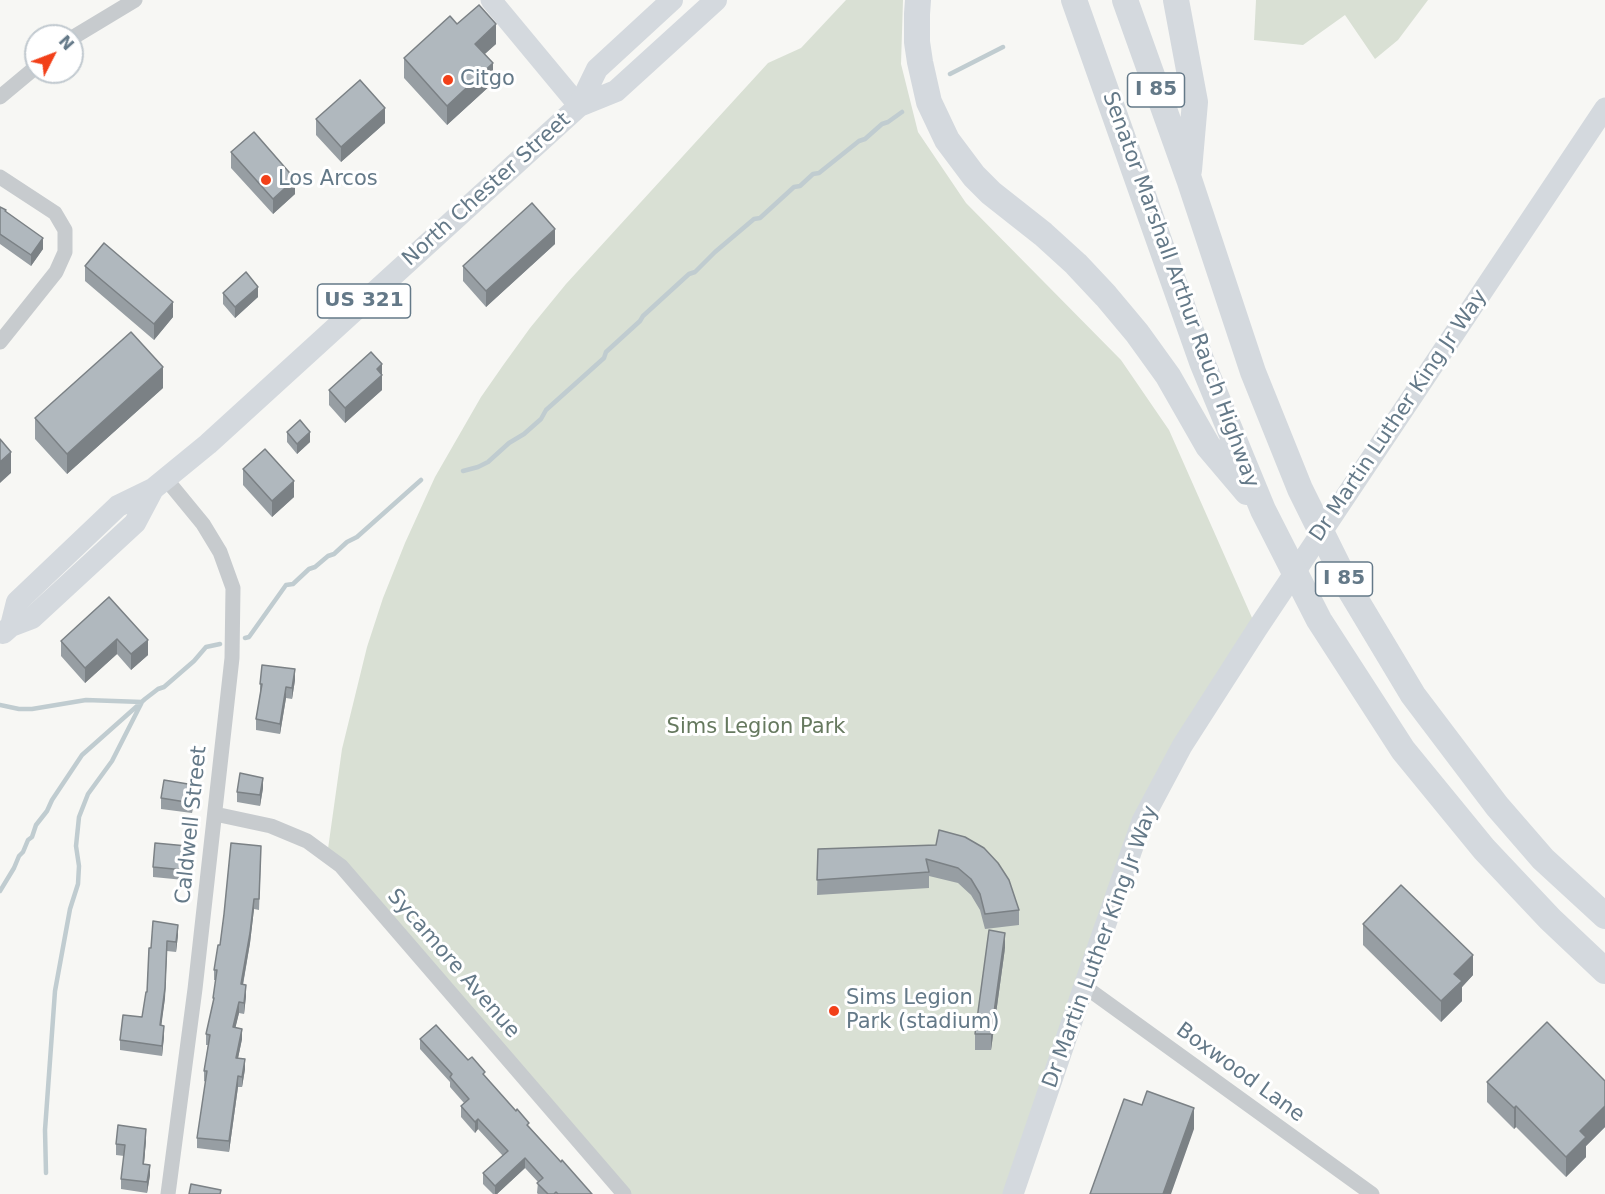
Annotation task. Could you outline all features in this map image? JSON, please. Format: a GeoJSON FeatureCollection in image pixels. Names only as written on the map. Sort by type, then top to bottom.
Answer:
{"type":"FeatureCollection","features":[{"type":"Feature","properties":{"kind":"highway"},"geometry":{"type":"LineString","coordinates":[[918,0],[917,42],[924,82],[929,102],[952,149],[991,193],[1051,241],[1106,296],[1137,333],[1168,376],[1208,446],[1263,510]]}},
{"type":"Feature","properties":{"kind":"highway","name":"Senator Marshall Arthur Rauch Highway"},"geometry":{"type":"LineString","coordinates":[[1074,0],[1202,362],[1263,510],[1319,620],[1403,750],[1484,849],[1550,919],[1605,971]]}},
{"type":"Feature","properties":{"kind":"highway","name":"Senator Marshall Arthur Rauch Highway"},"geometry":{"type":"LineString","coordinates":[[1125,0],[1189,179],[1253,372],[1300,489],[1350,590],[1413,695],[1497,806],[1543,859],[1605,916]]}},
{"type":"Feature","properties":{"kind":"highway"},"geometry":{"type":"LineString","coordinates":[[1176,0],[1195,102],[1189,179]]}},
{"type":"Feature","properties":{"kind":"main road"},"geometry":{"type":"LineString","coordinates":[[492,0],[579,106]]}},
{"type":"Feature","properties":{"kind":"main road","name":"North Chester Street"},"geometry":{"type":"LineString","coordinates":[[579,106],[597,69],[672,0]]}},
{"type":"Feature","properties":{"kind":"main road","name":"North Chester Street"},"geometry":{"type":"LineString","coordinates":[[3,632],[32,618],[135,523],[160,484],[208,444],[579,106],[616,91],[716,0]]}},
{"type":"Feature","properties":{"kind":"main road","name":"Dr Martin Luther King Jr Way"},"geometry":{"type":"LineString","coordinates":[[1012,1194],[1142,821],[1182,746],[1365,466],[1605,108]]}},
{"type":"Feature","properties":{"kind":"street"},"geometry":{"type":"LineString","coordinates":[[84,31],[135,0]]}},
{"type":"Feature","properties":{"kind":"street"},"geometry":{"type":"LineString","coordinates":[[0,97],[24,77]]}},
{"type":"Feature","properties":{"kind":"street"},"geometry":{"type":"LineString","coordinates":[[0,177],[54,213],[64,230],[65,252],[56,272],[0,342]]}},
{"type":"Feature","properties":{"kind":"street","name":"Caldwell Street"},"geometry":{"type":"LineString","coordinates":[[160,484],[203,524],[220,552],[233,588],[232,658],[195,989],[168,1194]]}},
{"type":"Feature","properties":{"kind":"street","name":"Sycamore Avenue"},"geometry":{"type":"LineString","coordinates":[[215,814],[271,826],[307,841],[341,867],[624,1194]]}},
{"type":"Feature","properties":{"kind":"street","name":"Boxwood Lane"},"geometry":{"type":"LineString","coordinates":[[1084,986],[1372,1194]]}},
{"type":"Feature","properties":{"kind":"green space","name":"Sims Legion Park"},"geometry":{"type":"Polygon","coordinates":[[[846,0],[903,0],[901,64],[918,132],[966,203],[1121,360],[1169,430],[1257,629],[1142,821],[1013,1194],[624,1194],[327,856],[342,749],[367,647],[383,598],[435,477],[481,397],[530,328],[566,284],[768,63],[801,48],[846,0]]]}},
{"type":"Feature","properties":{"kind":"green space"},"geometry":{"type":"Polygon","coordinates":[[[1256,0],[1428,0],[1398,40],[1375,59],[1345,15],[1303,45],[1254,40],[1256,0]]]}},
{"type":"Feature","properties":{"kind":"building"},"geometry":{"type":"Polygon","coordinates":[[[479,5],[496,24],[475,44],[493,63],[447,106],[404,58],[450,16],[457,24],[479,5]]]}},
{"type":"Feature","properties":{"kind":"building"},"geometry":{"type":"Polygon","coordinates":[[[360,80],[385,108],[341,147],[316,119],[360,80]]]}},
{"type":"Feature","properties":{"kind":"building"},"geometry":{"type":"Polygon","coordinates":[[[254,132],[295,179],[273,199],[231,152],[254,132]]]}},
{"type":"Feature","properties":{"kind":"building"},"geometry":{"type":"Polygon","coordinates":[[[532,203],[555,229],[486,291],[463,266],[532,203]]]}},
{"type":"Feature","properties":{"kind":"building"},"geometry":{"type":"Polygon","coordinates":[[[0,207],[43,238],[31,255],[0,234],[0,207]]]}},
{"type":"Feature","properties":{"kind":"building"},"geometry":{"type":"Polygon","coordinates":[[[104,243],[173,302],[154,324],[85,266],[104,243]]]}},
{"type":"Feature","properties":{"kind":"building"},"geometry":{"type":"Polygon","coordinates":[[[246,272],[258,287],[235,307],[223,293],[246,272]]]}},
{"type":"Feature","properties":{"kind":"building"},"geometry":{"type":"Polygon","coordinates":[[[131,332],[163,367],[67,454],[35,418],[131,332]]]}},
{"type":"Feature","properties":{"kind":"building"},"geometry":{"type":"Polygon","coordinates":[[[371,352],[382,364],[377,369],[382,375],[345,408],[329,390],[371,352]]]}},
{"type":"Feature","properties":{"kind":"building"},"geometry":{"type":"Polygon","coordinates":[[[300,420],[310,432],[297,444],[287,432],[300,420]]]}},
{"type":"Feature","properties":{"kind":"building"},"geometry":{"type":"Polygon","coordinates":[[[0,439],[11,452],[0,462],[0,439]]]}},
{"type":"Feature","properties":{"kind":"building"},"geometry":{"type":"Polygon","coordinates":[[[265,449],[294,481],[272,501],[243,469],[265,449]]]}},
{"type":"Feature","properties":{"kind":"building"},"geometry":{"type":"Polygon","coordinates":[[[109,597],[148,640],[131,654],[117,639],[85,668],[61,641],[109,597]]]}},
{"type":"Feature","properties":{"kind":"building"},"geometry":{"type":"Polygon","coordinates":[[[262,665],[295,669],[292,688],[286,687],[280,724],[256,719],[262,684],[260,684],[262,665]]]}},
{"type":"Feature","properties":{"kind":"building"},"geometry":{"type":"Polygon","coordinates":[[[240,773],[263,778],[260,795],[237,792],[240,773]]]}},
{"type":"Feature","properties":{"kind":"building"},"geometry":{"type":"Polygon","coordinates":[[[164,780],[194,785],[192,803],[161,798],[164,780]]]}},
{"type":"Feature","properties":{"kind":"building"},"geometry":{"type":"Polygon","coordinates":[[[939,830],[965,837],[984,848],[1009,880],[1019,910],[985,914],[980,894],[971,879],[958,868],[926,859],[929,872],[817,880],[818,849],[936,845],[939,830]]]}},
{"type":"Feature","properties":{"kind":"building"},"geometry":{"type":"Polygon","coordinates":[[[155,843],[187,846],[184,870],[153,867],[155,843]]]}},
{"type":"Feature","properties":{"kind":"building"},"geometry":{"type":"Polygon","coordinates":[[[231,843],[261,846],[259,899],[254,899],[241,984],[246,985],[244,1003],[239,1002],[233,1027],[242,1029],[236,1058],[245,1059],[242,1077],[238,1076],[229,1141],[197,1138],[207,1071],[204,1071],[210,1035],[206,1034],[214,998],[217,970],[214,970],[218,945],[220,945],[231,843]]]}},
{"type":"Feature","properties":{"kind":"building"},"geometry":{"type":"Polygon","coordinates":[[[1401,885],[1473,955],[1454,974],[1462,981],[1441,1001],[1363,924],[1401,885]]]}},
{"type":"Feature","properties":{"kind":"building"},"geometry":{"type":"Polygon","coordinates":[[[153,921],[178,925],[176,942],[167,941],[165,988],[160,1025],[164,1026],[162,1046],[120,1040],[123,1015],[142,1017],[147,992],[153,921]]]}},
{"type":"Feature","properties":{"kind":"building"},"geometry":{"type":"Polygon","coordinates":[[[989,930],[1005,933],[991,1034],[975,1034],[989,930]]]}},
{"type":"Feature","properties":{"kind":"building"},"geometry":{"type":"Polygon","coordinates":[[[1547,1022],[1605,1081],[1605,1106],[1580,1131],[1586,1137],[1566,1157],[1516,1106],[1514,1108],[1487,1082],[1547,1022]]]}},
{"type":"Feature","properties":{"kind":"building"},"geometry":{"type":"Polygon","coordinates":[[[436,1025],[468,1060],[472,1057],[485,1072],[483,1074],[529,1123],[527,1125],[592,1194],[558,1194],[556,1192],[548,1194],[537,1183],[543,1178],[525,1158],[495,1186],[483,1173],[508,1151],[478,1119],[475,1122],[461,1106],[469,1099],[450,1077],[452,1074],[420,1039],[436,1025]]]}},
{"type":"Feature","properties":{"kind":"building"},"geometry":{"type":"Polygon","coordinates":[[[1147,1091],[1194,1108],[1163,1194],[1090,1194],[1124,1099],[1142,1105],[1147,1091]]]}},
{"type":"Feature","properties":{"kind":"building"},"geometry":{"type":"Polygon","coordinates":[[[118,1125],[146,1129],[143,1164],[150,1165],[147,1182],[121,1179],[125,1145],[116,1144],[118,1125]]]}},
{"type":"Feature","properties":{"kind":"building"},"geometry":{"type":"Polygon","coordinates":[[[191,1184],[221,1190],[220,1194],[189,1194],[191,1184]]]}},
{"type":"Feature","properties":{"kind":"waterway"},"geometry":{"type":"LineString","coordinates":[[950,74],[1003,47]]}},
{"type":"Feature","properties":{"kind":"waterway"},"geometry":{"type":"LineString","coordinates":[[463,471],[488,462],[509,443],[524,434],[541,419],[546,410],[604,358],[606,352],[643,316],[754,219],[760,218],[794,187],[800,186],[813,174],[819,173],[882,124],[902,112]]}},
{"type":"Feature","properties":{"kind":"waterway"},"geometry":{"type":"LineString","coordinates":[[245,638],[249,637],[286,585],[293,584],[309,569],[357,537],[421,480]]}},
{"type":"Feature","properties":{"kind":"waterway"},"geometry":{"type":"LineString","coordinates":[[0,891],[28,840],[32,837],[36,825],[82,755],[145,699],[164,687],[194,661],[206,647],[220,644]]}},
{"type":"Feature","properties":{"kind":"waterway"},"geometry":{"type":"LineString","coordinates":[[0,705],[32,709],[86,700],[142,702]]}},
{"type":"Feature","properties":{"kind":"waterway"},"geometry":{"type":"LineString","coordinates":[[46,1173],[45,1130],[55,991],[70,909],[78,884],[79,866],[76,846],[79,817],[88,794],[112,761],[142,702]]}},
{"type":"Feature","properties":{"kind":"place","name":"Citgo"},"geometry":{"type":"Point","coordinates":[448,80]}},
{"type":"Feature","properties":{"kind":"place","name":"Los Arcos"},"geometry":{"type":"Point","coordinates":[266,180]}},
{"type":"Feature","properties":{"kind":"place","name":"Sims Legion Park (stadium)"},"geometry":{"type":"Point","coordinates":[834,1011]}}]}
